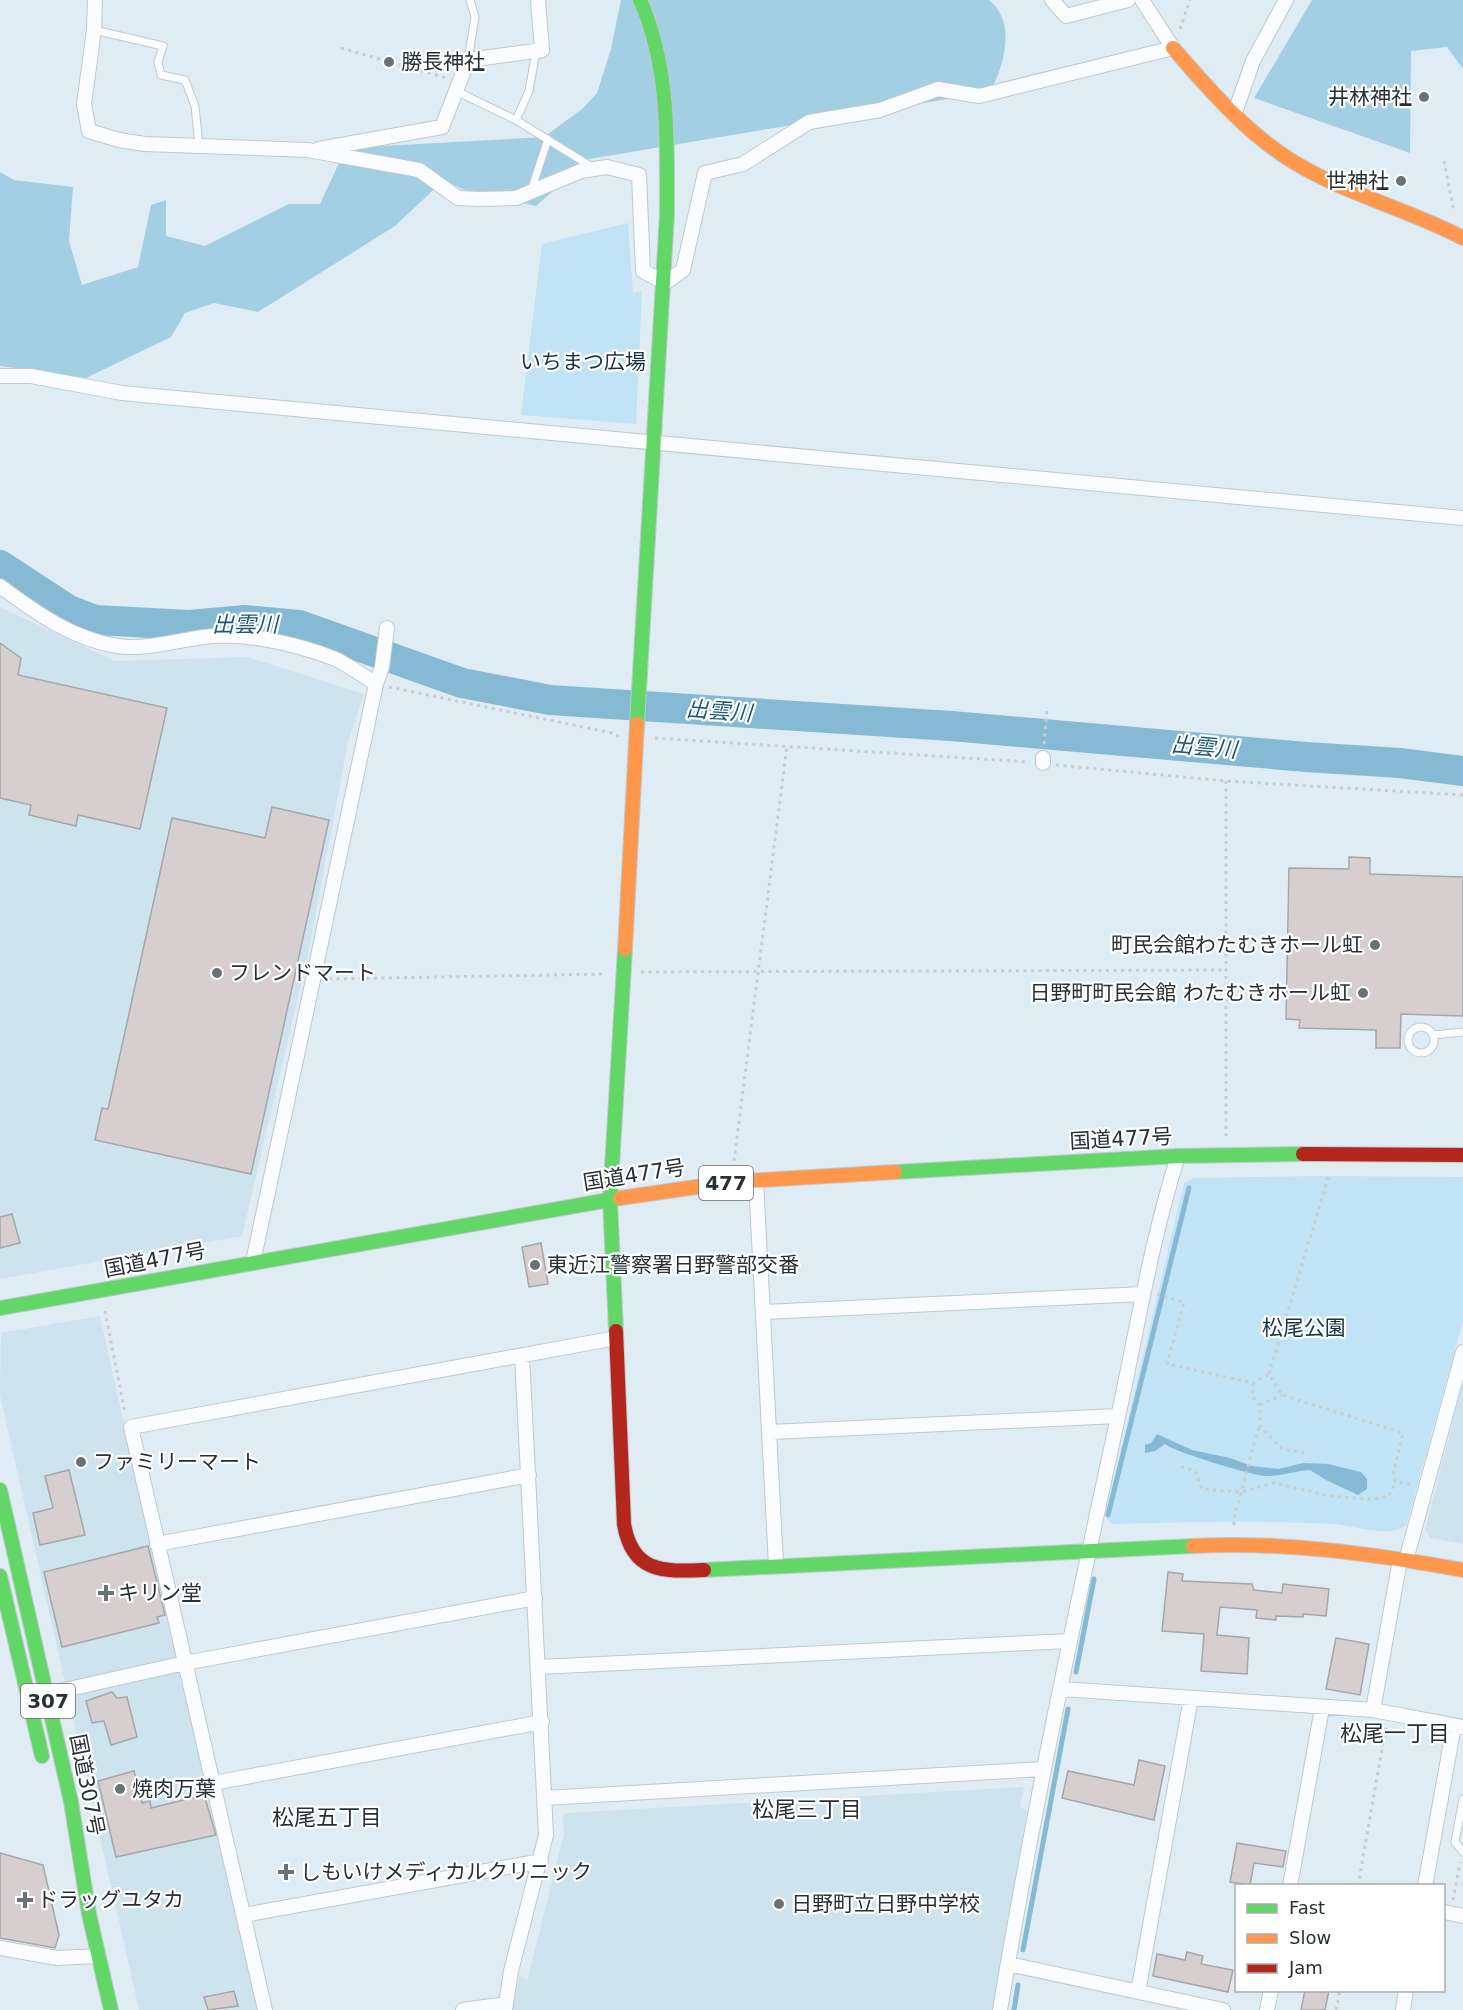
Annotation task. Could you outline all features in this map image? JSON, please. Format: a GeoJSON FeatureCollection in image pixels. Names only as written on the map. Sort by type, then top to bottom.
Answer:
{"type":"FeatureCollection","features":[{"type":"Feature","properties":{"kind":"main road"},"geometry":{"type":"LineString","coordinates":[[640,0],[651,19],[663,86],[667,157],[665,284],[638,676],[610,1200],[624,1524],[625,1536],[634,1555],[648,1566],[676,1571],[1250,1543],[1403,1560],[1463,1570]]}},
{"type":"Feature","properties":{"kind":"main road"},"geometry":{"type":"LineString","coordinates":[[1173,48],[1234,115],[1293,161],[1328,179],[1428,218],[1463,238]]}},
{"type":"Feature","properties":{"kind":"main road","name":"国道477号"},"geometry":{"type":"LineString","coordinates":[[0,1308],[610,1200],[731,1182],[1226,1154],[1463,1155]]}},
{"type":"Feature","properties":{"kind":"main road","name":"国道307号"},"geometry":{"type":"LineString","coordinates":[[0,1490],[71,1802],[89,1914],[111,2010]]}},
{"type":"Feature","properties":{"kind":"main road","name":"国道307号"},"geometry":{"type":"LineString","coordinates":[[0,1576],[45,1767]]}},
{"type":"Feature","properties":{"kind":"main road","name":"国道307号"},"geometry":{"type":"LineString","coordinates":[[62,1836],[89,1914]]}},
{"type":"Feature","properties":{"kind":"street"},"geometry":{"type":"LineString","coordinates":[[95,0],[94,30],[84,104],[89,131],[119,140],[199,147],[308,150],[419,170],[458,198],[516,198],[581,171],[607,167],[639,175],[643,271],[665,284],[683,270],[705,173],[743,164],[809,122],[880,110],[938,89],[979,96],[1173,48],[1142,0]]}},
{"type":"Feature","properties":{"kind":"street"},"geometry":{"type":"LineString","coordinates":[[308,150],[442,127],[468,60],[542,50],[538,0]]}},
{"type":"Feature","properties":{"kind":"street"},"geometry":{"type":"LineString","coordinates":[[1052,0],[1066,16],[1128,0]]}},
{"type":"Feature","properties":{"kind":"street"},"geometry":{"type":"LineString","coordinates":[[1234,115],[1253,61],[1286,0]]}},
{"type":"Feature","properties":{"kind":"street"},"geometry":{"type":"LineString","coordinates":[[0,376],[31,376],[122,393],[1463,518]]}},
{"type":"Feature","properties":{"kind":"street"},"geometry":{"type":"LineString","coordinates":[[0,586],[43,617],[87,639],[118,646],[157,645],[205,637],[244,638],[286,644],[334,658],[376,684]]}},
{"type":"Feature","properties":{"kind":"street"},"geometry":{"type":"LineString","coordinates":[[253,1262],[311,979],[376,684],[382,667],[387,628]]}},
{"type":"Feature","properties":{"kind":"street"},"geometry":{"type":"LineString","coordinates":[[1000,2010],[1043,1768],[1069,1641],[1118,1416],[1150,1294],[1178,1156]]}},
{"type":"Feature","properties":{"kind":"street"},"geometry":{"type":"LineString","coordinates":[[756,1181],[776,1565]]}},
{"type":"Feature","properties":{"kind":"street"},"geometry":{"type":"LineString","coordinates":[[764,1312],[1150,1294]]}},
{"type":"Feature","properties":{"kind":"street"},"geometry":{"type":"LineString","coordinates":[[265,2010],[131,1426],[616,1338]]}},
{"type":"Feature","properties":{"kind":"street"},"geometry":{"type":"LineString","coordinates":[[1373,1710],[1403,1560],[1463,1352]]}},
{"type":"Feature","properties":{"kind":"street"},"geometry":{"type":"LineString","coordinates":[[463,2010],[506,2007],[511,1971],[546,1835],[522,1355]]}},
{"type":"Feature","properties":{"kind":"street"},"geometry":{"type":"LineString","coordinates":[[770,1432],[1118,1416]]}},
{"type":"Feature","properties":{"kind":"street"},"geometry":{"type":"LineString","coordinates":[[157,1544],[529,1475]]}},
{"type":"Feature","properties":{"kind":"street"},"geometry":{"type":"LineString","coordinates":[[28,1698],[185,1663],[535,1598]]}},
{"type":"Feature","properties":{"kind":"street"},"geometry":{"type":"LineString","coordinates":[[539,1667],[1069,1641]]}},
{"type":"Feature","properties":{"kind":"street"},"geometry":{"type":"LineString","coordinates":[[1061,1689],[1373,1710],[1458,1726],[1425,1884]]}},
{"type":"Feature","properties":{"kind":"street"},"geometry":{"type":"LineString","coordinates":[[1138,1992],[1191,1698]]}},
{"type":"Feature","properties":{"kind":"street"},"geometry":{"type":"LineString","coordinates":[[1290,1884],[1322,1708]]}},
{"type":"Feature","properties":{"kind":"street"},"geometry":{"type":"LineString","coordinates":[[213,1783],[542,1722]]}},
{"type":"Feature","properties":{"kind":"street"},"geometry":{"type":"LineString","coordinates":[[545,1798],[1043,1768]]}},
{"type":"Feature","properties":{"kind":"street"},"geometry":{"type":"LineString","coordinates":[[244,1915],[541,1861]]}},
{"type":"Feature","properties":{"kind":"street"},"geometry":{"type":"LineString","coordinates":[[1445,1912],[1463,1916]]}},
{"type":"Feature","properties":{"kind":"street"},"geometry":{"type":"LineString","coordinates":[[0,1948],[57,1958],[99,1956]]}},
{"type":"Feature","properties":{"kind":"street"},"geometry":{"type":"LineString","coordinates":[[1008,1964],[1223,2010]]}},
{"type":"Feature","properties":{"kind":"street"},"geometry":{"type":"LineString","coordinates":[[1267,2010],[1270,1992]]}},
{"type":"Feature","properties":{"kind":"street"},"geometry":{"type":"LineString","coordinates":[[1403,2010],[1406,1992]]}},
{"type":"Feature","properties":{"kind":"lane"},"geometry":{"type":"LineString","coordinates":[[468,60],[476,17],[470,0]]}},
{"type":"Feature","properties":{"kind":"lane"},"geometry":{"type":"LineString","coordinates":[[94,30],[163,46],[158,62],[161,75],[185,80],[195,106],[199,147]]}},
{"type":"Feature","properties":{"kind":"lane"},"geometry":{"type":"LineString","coordinates":[[516,120],[529,91],[536,51]]}},
{"type":"Feature","properties":{"kind":"lane"},"geometry":{"type":"LineString","coordinates":[[458,86],[594,169]]}},
{"type":"Feature","properties":{"kind":"lane"},"geometry":{"type":"LineString","coordinates":[[531,193],[548,139]]}},
{"type":"Feature","properties":{"kind":"lane"},"geometry":{"type":"LineString","coordinates":[[1433,1035],[1463,1032]]}},
{"type":"Feature","properties":{"kind":"lane"},"geometry":{"type":"LineString","coordinates":[[1462,1852],[1455,1842],[1463,1799]]}},
{"type":"Feature","properties":{"kind":"path"},"geometry":{"type":"LineString","coordinates":[[1173,48],[1190,0]]}},
{"type":"Feature","properties":{"kind":"path"},"geometry":{"type":"LineString","coordinates":[[342,48],[458,86]]}},
{"type":"Feature","properties":{"kind":"path"},"geometry":{"type":"LineString","coordinates":[[1444,161],[1453,201]]}},
{"type":"Feature","properties":{"kind":"path"},"geometry":{"type":"LineString","coordinates":[[376,684],[635,738],[1043,761],[1226,781],[1463,795]]}},
{"type":"Feature","properties":{"kind":"path"},"geometry":{"type":"LineString","coordinates":[[1043,761],[1047,710]]}},
{"type":"Feature","properties":{"kind":"path"},"geometry":{"type":"LineString","coordinates":[[731,1182],[787,746]]}},
{"type":"Feature","properties":{"kind":"path"},"geometry":{"type":"LineString","coordinates":[[1226,781],[1226,1154]]}},
{"type":"Feature","properties":{"kind":"path"},"geometry":{"type":"LineString","coordinates":[[311,979],[759,971],[1227,970]]}},
{"type":"Feature","properties":{"kind":"path"},"geometry":{"type":"LineString","coordinates":[[1150,1294],[1184,1302],[1167,1364],[1253,1383],[1269,1374],[1332,1167]]}},
{"type":"Feature","properties":{"kind":"path"},"geometry":{"type":"LineString","coordinates":[[102,1291],[126,1420],[131,1426]]}},
{"type":"Feature","properties":{"kind":"path"},"geometry":{"type":"LineString","coordinates":[[1269,1374],[1282,1395],[1403,1433],[1393,1475],[1396,1482]]}},
{"type":"Feature","properties":{"kind":"path"},"geometry":{"type":"LineString","coordinates":[[1234,1524],[1233,1511],[1241,1492],[1260,1426],[1260,1405],[1252,1396],[1253,1383]]}},
{"type":"Feature","properties":{"kind":"path"},"geometry":{"type":"LineString","coordinates":[[1260,1405],[1282,1395]]}},
{"type":"Feature","properties":{"kind":"path"},"geometry":{"type":"LineString","coordinates":[[1260,1426],[1282,1449],[1305,1453]]}},
{"type":"Feature","properties":{"kind":"path"},"geometry":{"type":"LineString","coordinates":[[1181,1467],[1195,1471],[1202,1489],[1241,1492],[1274,1483],[1330,1496],[1370,1500],[1388,1497],[1396,1482]]}},
{"type":"Feature","properties":{"kind":"path"},"geometry":{"type":"LineString","coordinates":[[1396,1482],[1425,1486]]}},
{"type":"Feature","properties":{"kind":"path"},"geometry":{"type":"LineString","coordinates":[[1358,1884],[1389,1713]]}},
{"type":"Feature","properties":{"kind":"path"},"geometry":{"type":"LineString","coordinates":[[1453,1900],[1462,1852]]}},
{"type":"Feature","properties":{"kind":"path"},"geometry":{"type":"LineString","coordinates":[[1336,2010],[1340,1992]]}},
{"type":"Feature","properties":{"kind":"shaded area"},"geometry":{"type":"Polygon","coordinates":[[[621,0],[989,0],[998,9],[1003,20],[1005,44],[1000,70],[990,92],[589,159],[536,206],[464,190],[444,180],[395,226],[258,312],[214,303],[185,313],[171,337],[86,378],[0,366],[0,172],[14,180],[73,187],[69,241],[82,285],[138,267],[151,205],[166,200],[166,236],[205,246],[289,204],[320,204],[346,148],[544,137],[582,109],[597,93],[611,49],[621,0]]]}},
{"type":"Feature","properties":{"kind":"shaded area"},"geometry":{"type":"Polygon","coordinates":[[[1312,0],[1463,0],[1463,69],[1447,47],[1411,51],[1410,153],[1254,98],[1312,0]]]}},
{"type":"Feature","properties":{"kind":"shaded area"},"geometry":{"type":"Polygon","coordinates":[[[0,607],[115,661],[248,657],[364,694],[348,742],[308,954],[242,1236],[0,1279],[0,607]]]}},
{"type":"Feature","properties":{"kind":"shaded area"},"geometry":{"type":"Polygon","coordinates":[[[100,1316],[258,2010],[139,2010],[0,1395],[1,1333],[100,1316]]]}},
{"type":"Feature","properties":{"kind":"shaded area"},"geometry":{"type":"Polygon","coordinates":[[[1463,1382],[1463,1544],[1430,1538],[1425,1530],[1463,1382]]]}},
{"type":"Feature","properties":{"kind":"shaded area"},"geometry":{"type":"Polygon","coordinates":[[[1157,1434],[1192,1450],[1230,1458],[1252,1466],[1279,1469],[1303,1463],[1328,1464],[1361,1472],[1367,1479],[1367,1489],[1358,1495],[1310,1470],[1273,1476],[1259,1475],[1198,1458],[1165,1444],[1155,1451],[1145,1453],[1145,1445],[1151,1443],[1157,1434]]]}},
{"type":"Feature","properties":{"kind":"shaded area","name":"日野町立日野中学校"},"geometry":{"type":"Polygon","coordinates":[[[1024,1787],[1020,1807],[1027,1810],[993,2010],[512,2010],[520,1974],[527,1981],[564,1834],[562,1817],[566,1813],[1024,1787]]]}},
{"type":"Feature","properties":{"kind":"green space","name":"いちまつ広場"},"geometry":{"type":"Polygon","coordinates":[[[628,223],[633,293],[642,291],[636,424],[521,415],[542,244],[628,223]]]}},
{"type":"Feature","properties":{"kind":"green space","name":"松尾公園"},"geometry":{"type":"Polygon","coordinates":[[[1463,1177],[1463,1321],[1406,1526],[1381,1531],[1334,1524],[1279,1522],[1112,1524],[1105,1516],[1184,1183],[1194,1178],[1463,1177]]]}},
{"type":"Feature","properties":{"kind":"building"},"geometry":{"type":"Polygon","coordinates":[[[0,643],[21,658],[18,675],[167,708],[140,829],[78,815],[76,826],[29,815],[31,805],[0,798],[0,643]]]}},
{"type":"Feature","properties":{"kind":"building","name":"フレンドマート"},"geometry":{"type":"Polygon","coordinates":[[[272,807],[329,820],[251,1174],[95,1140],[102,1108],[108,1109],[172,818],[265,838],[272,807]]]}},
{"type":"Feature","properties":{"kind":"building","name":"町民会館わたむきホール虹"},"geometry":{"type":"Polygon","coordinates":[[[1349,857],[1370,858],[1370,874],[1463,877],[1463,1016],[1401,1014],[1400,1048],[1376,1048],[1376,1030],[1299,1028],[1300,1020],[1286,1019],[1289,868],[1349,869],[1349,857]]]}},
{"type":"Feature","properties":{"kind":"building"},"geometry":{"type":"Polygon","coordinates":[[[12,1214],[20,1243],[0,1248],[0,1217],[12,1214]]]}},
{"type":"Feature","properties":{"kind":"building","name":"東近江警察署日野警部交番"},"geometry":{"type":"Polygon","coordinates":[[[541,1243],[548,1284],[529,1287],[522,1247],[541,1243]]]}},
{"type":"Feature","properties":{"kind":"building"},"geometry":{"type":"Polygon","coordinates":[[[69,1470],[85,1535],[40,1545],[33,1513],[53,1508],[45,1476],[69,1470]]]}},
{"type":"Feature","properties":{"kind":"building","name":"キリン堂"},"geometry":{"type":"Polygon","coordinates":[[[148,1546],[165,1615],[157,1617],[159,1623],[62,1647],[44,1572],[148,1546]]]}},
{"type":"Feature","properties":{"kind":"building"},"geometry":{"type":"Polygon","coordinates":[[[1168,1572],[1183,1574],[1182,1581],[1252,1584],[1254,1590],[1282,1593],[1283,1584],[1329,1589],[1326,1616],[1303,1614],[1303,1617],[1276,1616],[1276,1620],[1256,1618],[1257,1610],[1220,1607],[1217,1635],[1249,1638],[1247,1674],[1201,1671],[1204,1634],[1162,1631],[1168,1572]]]}},
{"type":"Feature","properties":{"kind":"building"},"geometry":{"type":"Polygon","coordinates":[[[1336,1638],[1369,1644],[1360,1695],[1326,1689],[1336,1638]]]}},
{"type":"Feature","properties":{"kind":"building"},"geometry":{"type":"Polygon","coordinates":[[[112,1692],[117,1698],[127,1697],[137,1737],[111,1745],[104,1721],[92,1723],[86,1701],[112,1692]]]}},
{"type":"Feature","properties":{"kind":"building"},"geometry":{"type":"Polygon","coordinates":[[[1139,1760],[1165,1766],[1154,1820],[1062,1798],[1068,1771],[1134,1785],[1139,1760]]]}},
{"type":"Feature","properties":{"kind":"building"},"geometry":{"type":"Polygon","coordinates":[[[134,1771],[142,1803],[150,1801],[151,1808],[204,1795],[216,1835],[116,1857],[98,1781],[134,1771]]]}},
{"type":"Feature","properties":{"kind":"building"},"geometry":{"type":"Polygon","coordinates":[[[1237,1843],[1286,1851],[1283,1867],[1254,1863],[1250,1884],[1230,1882],[1237,1843]]]}},
{"type":"Feature","properties":{"kind":"building","name":"ドラッグユタカ"},"geometry":{"type":"Polygon","coordinates":[[[0,1853],[43,1865],[59,1935],[55,1948],[0,1938],[0,1853]]]}},
{"type":"Feature","properties":{"kind":"building"},"geometry":{"type":"Polygon","coordinates":[[[1187,1952],[1203,1956],[1201,1964],[1233,1970],[1228,1992],[1153,1976],[1157,1954],[1185,1960],[1187,1952]]]}},
{"type":"Feature","properties":{"kind":"building"},"geometry":{"type":"Polygon","coordinates":[[[234,1991],[238,2006],[208,2010],[204,1997],[234,1991]]]}},
{"type":"Feature","properties":{"kind":"building"},"geometry":{"type":"Polygon","coordinates":[[[1305,1992],[1329,1992],[1325,2010],[1301,2010],[1305,1992]]]}},
{"type":"Feature","properties":{"kind":"waterway","name":"出雲川"},"geometry":{"type":"LineString","coordinates":[[0,565],[69,610],[95,620],[189,625],[245,620],[299,625],[462,683],[550,700],[951,726],[1400,763],[1463,771]]}},
{"type":"Feature","properties":{"kind":"waterway"},"geometry":{"type":"LineString","coordinates":[[1108,1515],[1189,1188]]}},
{"type":"Feature","properties":{"kind":"waterway"},"geometry":{"type":"LineString","coordinates":[[1076,1672],[1094,1579]]}},
{"type":"Feature","properties":{"kind":"waterway"},"geometry":{"type":"LineString","coordinates":[[1023,1950],[1068,1709]]}},
{"type":"Feature","properties":{"kind":"waterway"},"geometry":{"type":"LineString","coordinates":[[1014,2010],[1018,1985]]}},
{"type":"Feature","properties":{"kind":"traffic: fast"},"geometry":{"type":"LineString","coordinates":[[637,724],[667,214],[666,132],[662,78],[650,25],[640,0]]}},
{"type":"Feature","properties":{"kind":"traffic: fast"},"geometry":{"type":"LineString","coordinates":[[616,1331],[610,1200],[625,949]]}},
{"type":"Feature","properties":{"kind":"traffic: fast"},"geometry":{"type":"LineString","coordinates":[[895,1172],[1178,1156],[1303,1154]]}},
{"type":"Feature","properties":{"kind":"traffic: fast"},"geometry":{"type":"LineString","coordinates":[[0,1308],[620,1198]]}},
{"type":"Feature","properties":{"kind":"traffic: fast"},"geometry":{"type":"LineString","coordinates":[[0,1490],[71,1802],[89,1914],[111,2010]]}},
{"type":"Feature","properties":{"kind":"traffic: fast"},"geometry":{"type":"LineString","coordinates":[[704,1570],[1193,1546]]}},
{"type":"Feature","properties":{"kind":"traffic: fast"},"geometry":{"type":"LineString","coordinates":[[0,1576],[42,1756]]}},
{"type":"Feature","properties":{"kind":"traffic: slow"},"geometry":{"type":"LineString","coordinates":[[1173,48],[1214,94],[1275,150],[1333,183],[1421,218],[1463,238]]}},
{"type":"Feature","properties":{"kind":"traffic: slow"},"geometry":{"type":"LineString","coordinates":[[625,949],[637,724]]}},
{"type":"Feature","properties":{"kind":"traffic: slow"},"geometry":{"type":"LineString","coordinates":[[620,1198],[731,1182],[895,1172]]}},
{"type":"Feature","properties":{"kind":"traffic: slow"},"geometry":{"type":"LineString","coordinates":[[1193,1546],[1295,1547],[1396,1559],[1463,1570]]}},
{"type":"Feature","properties":{"kind":"traffic: jam"},"geometry":{"type":"LineString","coordinates":[[1303,1154],[1463,1155]]}},
{"type":"Feature","properties":{"kind":"traffic: jam"},"geometry":{"type":"LineString","coordinates":[[616,1331],[624,1524],[628,1540],[634,1552],[651,1566],[675,1570],[704,1570]]}},
{"type":"Feature","properties":{"kind":"place","name":"勝長神社"},"geometry":{"type":"Point","coordinates":[389,62]}},
{"type":"Feature","properties":{"kind":"place","name":"井林神社"},"geometry":{"type":"Point","coordinates":[1424,97]}},
{"type":"Feature","properties":{"kind":"place","name":"世神社"},"geometry":{"type":"Point","coordinates":[1401,181]}},
{"type":"Feature","properties":{"kind":"place","name":"町民会館わたむきホール虹"},"geometry":{"type":"Point","coordinates":[1375,945]}},
{"type":"Feature","properties":{"kind":"place","name":"フレンドマート"},"geometry":{"type":"Point","coordinates":[217,973]}},
{"type":"Feature","properties":{"kind":"place","name":"日野町町民会館 わたむきホール虹"},"geometry":{"type":"Point","coordinates":[1363,993]}},
{"type":"Feature","properties":{"kind":"place","name":"東近江警察署日野警部交番"},"geometry":{"type":"Point","coordinates":[535,1265]}},
{"type":"Feature","properties":{"kind":"place","name":"ファミリーマート"},"geometry":{"type":"Point","coordinates":[81,1462]}},
{"type":"Feature","properties":{"kind":"place","name":"キリン堂"},"geometry":{"type":"Point","coordinates":[106,1593]}},
{"type":"Feature","properties":{"kind":"place","name":"焼肉万葉"},"geometry":{"type":"Point","coordinates":[120,1789]}},
{"type":"Feature","properties":{"kind":"place","name":"しもいけメディカルクリニック"},"geometry":{"type":"Point","coordinates":[286,1872]}},
{"type":"Feature","properties":{"kind":"place","name":"ドラッグユタカ"},"geometry":{"type":"Point","coordinates":[25,1900]}},
{"type":"Feature","properties":{"kind":"place","name":"日野町立日野中学校"},"geometry":{"type":"Point","coordinates":[779,1904]}},
{"type":"Feature","properties":{"kind":"district","name":"松尾一丁目"},"geometry":{"type":"Point","coordinates":[1395,1733]}},
{"type":"Feature","properties":{"kind":"district","name":"松尾三丁目"},"geometry":{"type":"Point","coordinates":[807,1809]}},
{"type":"Feature","properties":{"kind":"district","name":"松尾五丁目"},"geometry":{"type":"Point","coordinates":[327,1817]}}]}
